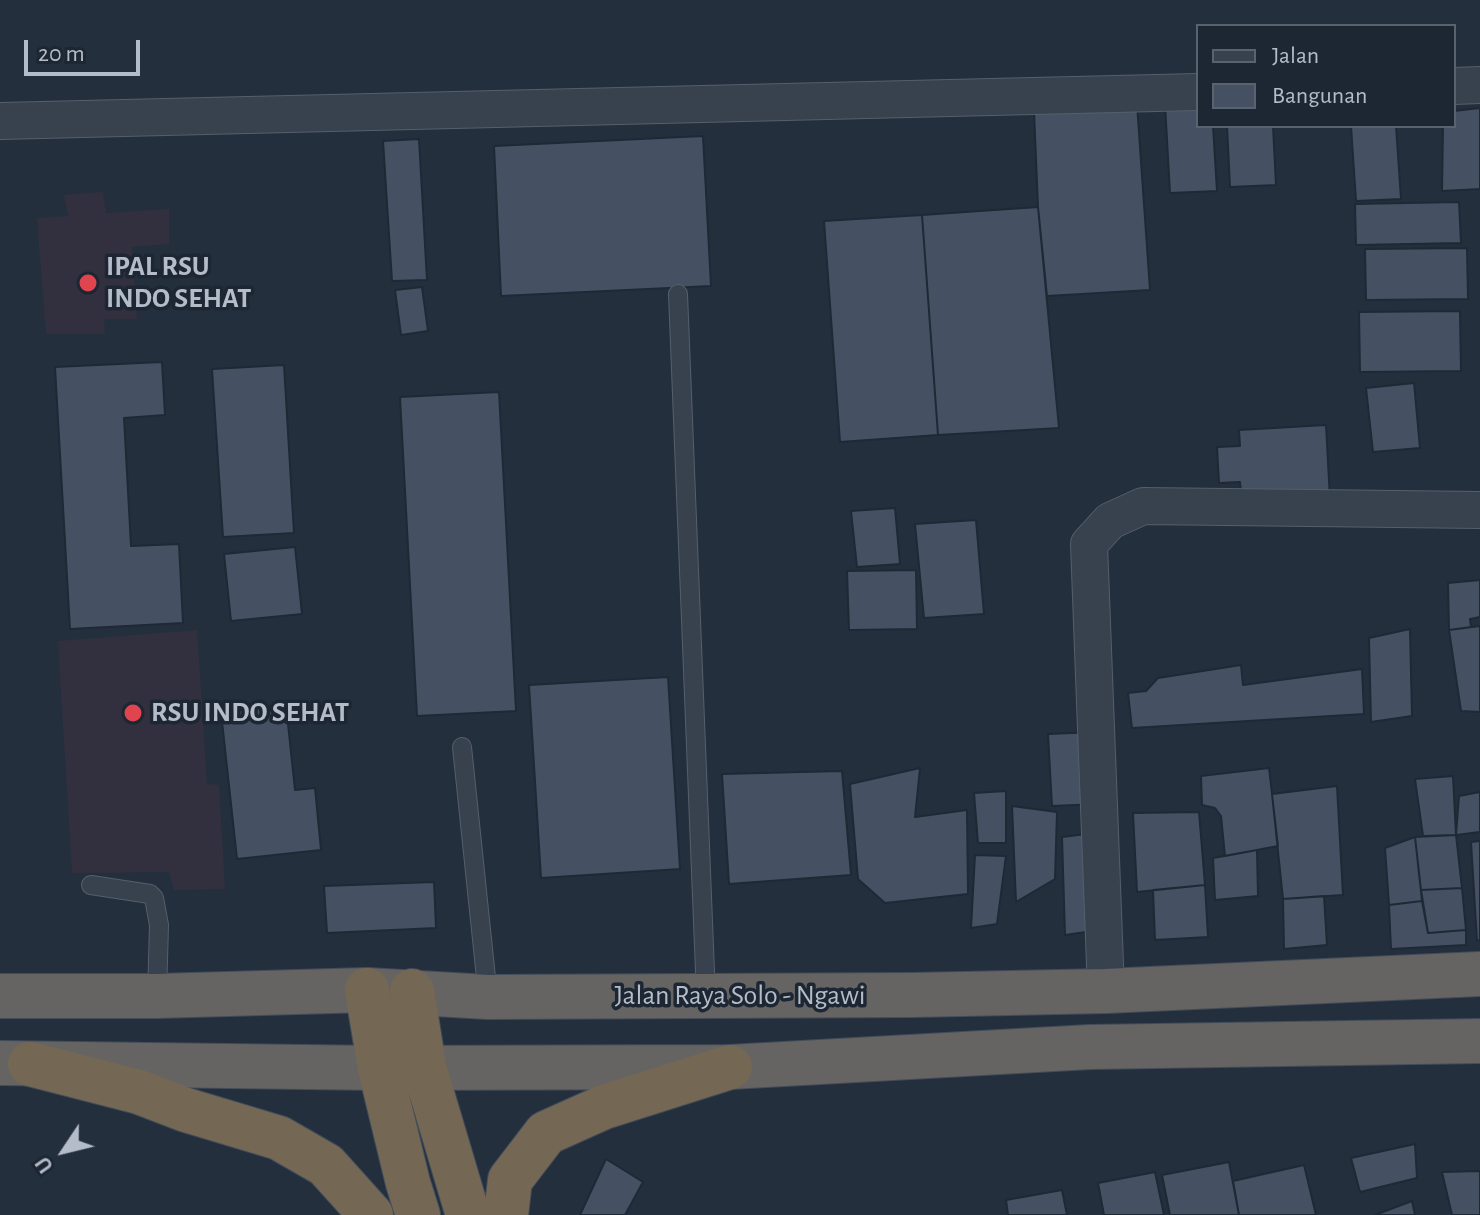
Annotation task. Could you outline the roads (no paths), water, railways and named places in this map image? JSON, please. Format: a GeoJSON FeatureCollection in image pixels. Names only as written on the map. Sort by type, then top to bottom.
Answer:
{"type":"FeatureCollection","features":[{"type":"Feature","properties":{"kind":"highway","name":"Jalan Raya Solo - Ngawi"},"geometry":{"type":"LineString","coordinates":[[0,996],[157,996],[367,990],[488,997],[706,997],[1106,991],[1480,974]]}},
{"type":"Feature","properties":{"kind":"highway"},"geometry":{"type":"LineString","coordinates":[[367,990],[380,1068],[418,1215]]}},
{"type":"Feature","properties":{"kind":"highway"},"geometry":{"type":"LineString","coordinates":[[412,991],[424,1067],[468,1215]]}},
{"type":"Feature","properties":{"kind":"highway"},"geometry":{"type":"LineString","coordinates":[[15,1063],[380,1068],[730,1067],[1090,1047],[1480,1041]]}},
{"type":"Feature","properties":{"kind":"highway"},"geometry":{"type":"LineString","coordinates":[[15,1063],[139,1092],[186,1110],[279,1138],[326,1165],[371,1215]]}},
{"type":"Feature","properties":{"kind":"highway"},"geometry":{"type":"LineString","coordinates":[[506,1215],[510,1180],[546,1133],[604,1107],[730,1067]]}},
{"type":"Feature","properties":{"kind":"street"},"geometry":{"type":"LineString","coordinates":[[1456,86],[1480,85]]}},
{"type":"Feature","properties":{"kind":"street"},"geometry":{"type":"LineString","coordinates":[[0,121],[1196,92]]}},
{"type":"Feature","properties":{"kind":"street"},"geometry":{"type":"LineString","coordinates":[[1106,991],[1089,544],[1110,521],[1143,506],[1480,510]]}},
{"type":"Feature","properties":{"kind":"lane"},"geometry":{"type":"LineString","coordinates":[[678,294],[706,997]]}},
{"type":"Feature","properties":{"kind":"lane"},"geometry":{"type":"LineString","coordinates":[[462,747],[488,997]]}},
{"type":"Feature","properties":{"kind":"lane"},"geometry":{"type":"LineString","coordinates":[[91,885],[150,894],[154,898],[159,925],[157,996]]}},
{"type":"Feature","properties":{"kind":"place","name":"IPAL RSU INDO SEHAT"},"geometry":{"type":"Point","coordinates":[88,283]}},
{"type":"Feature","properties":{"kind":"place","name":"RSU INDO SEHAT"},"geometry":{"type":"Point","coordinates":[133,713]}}]}
